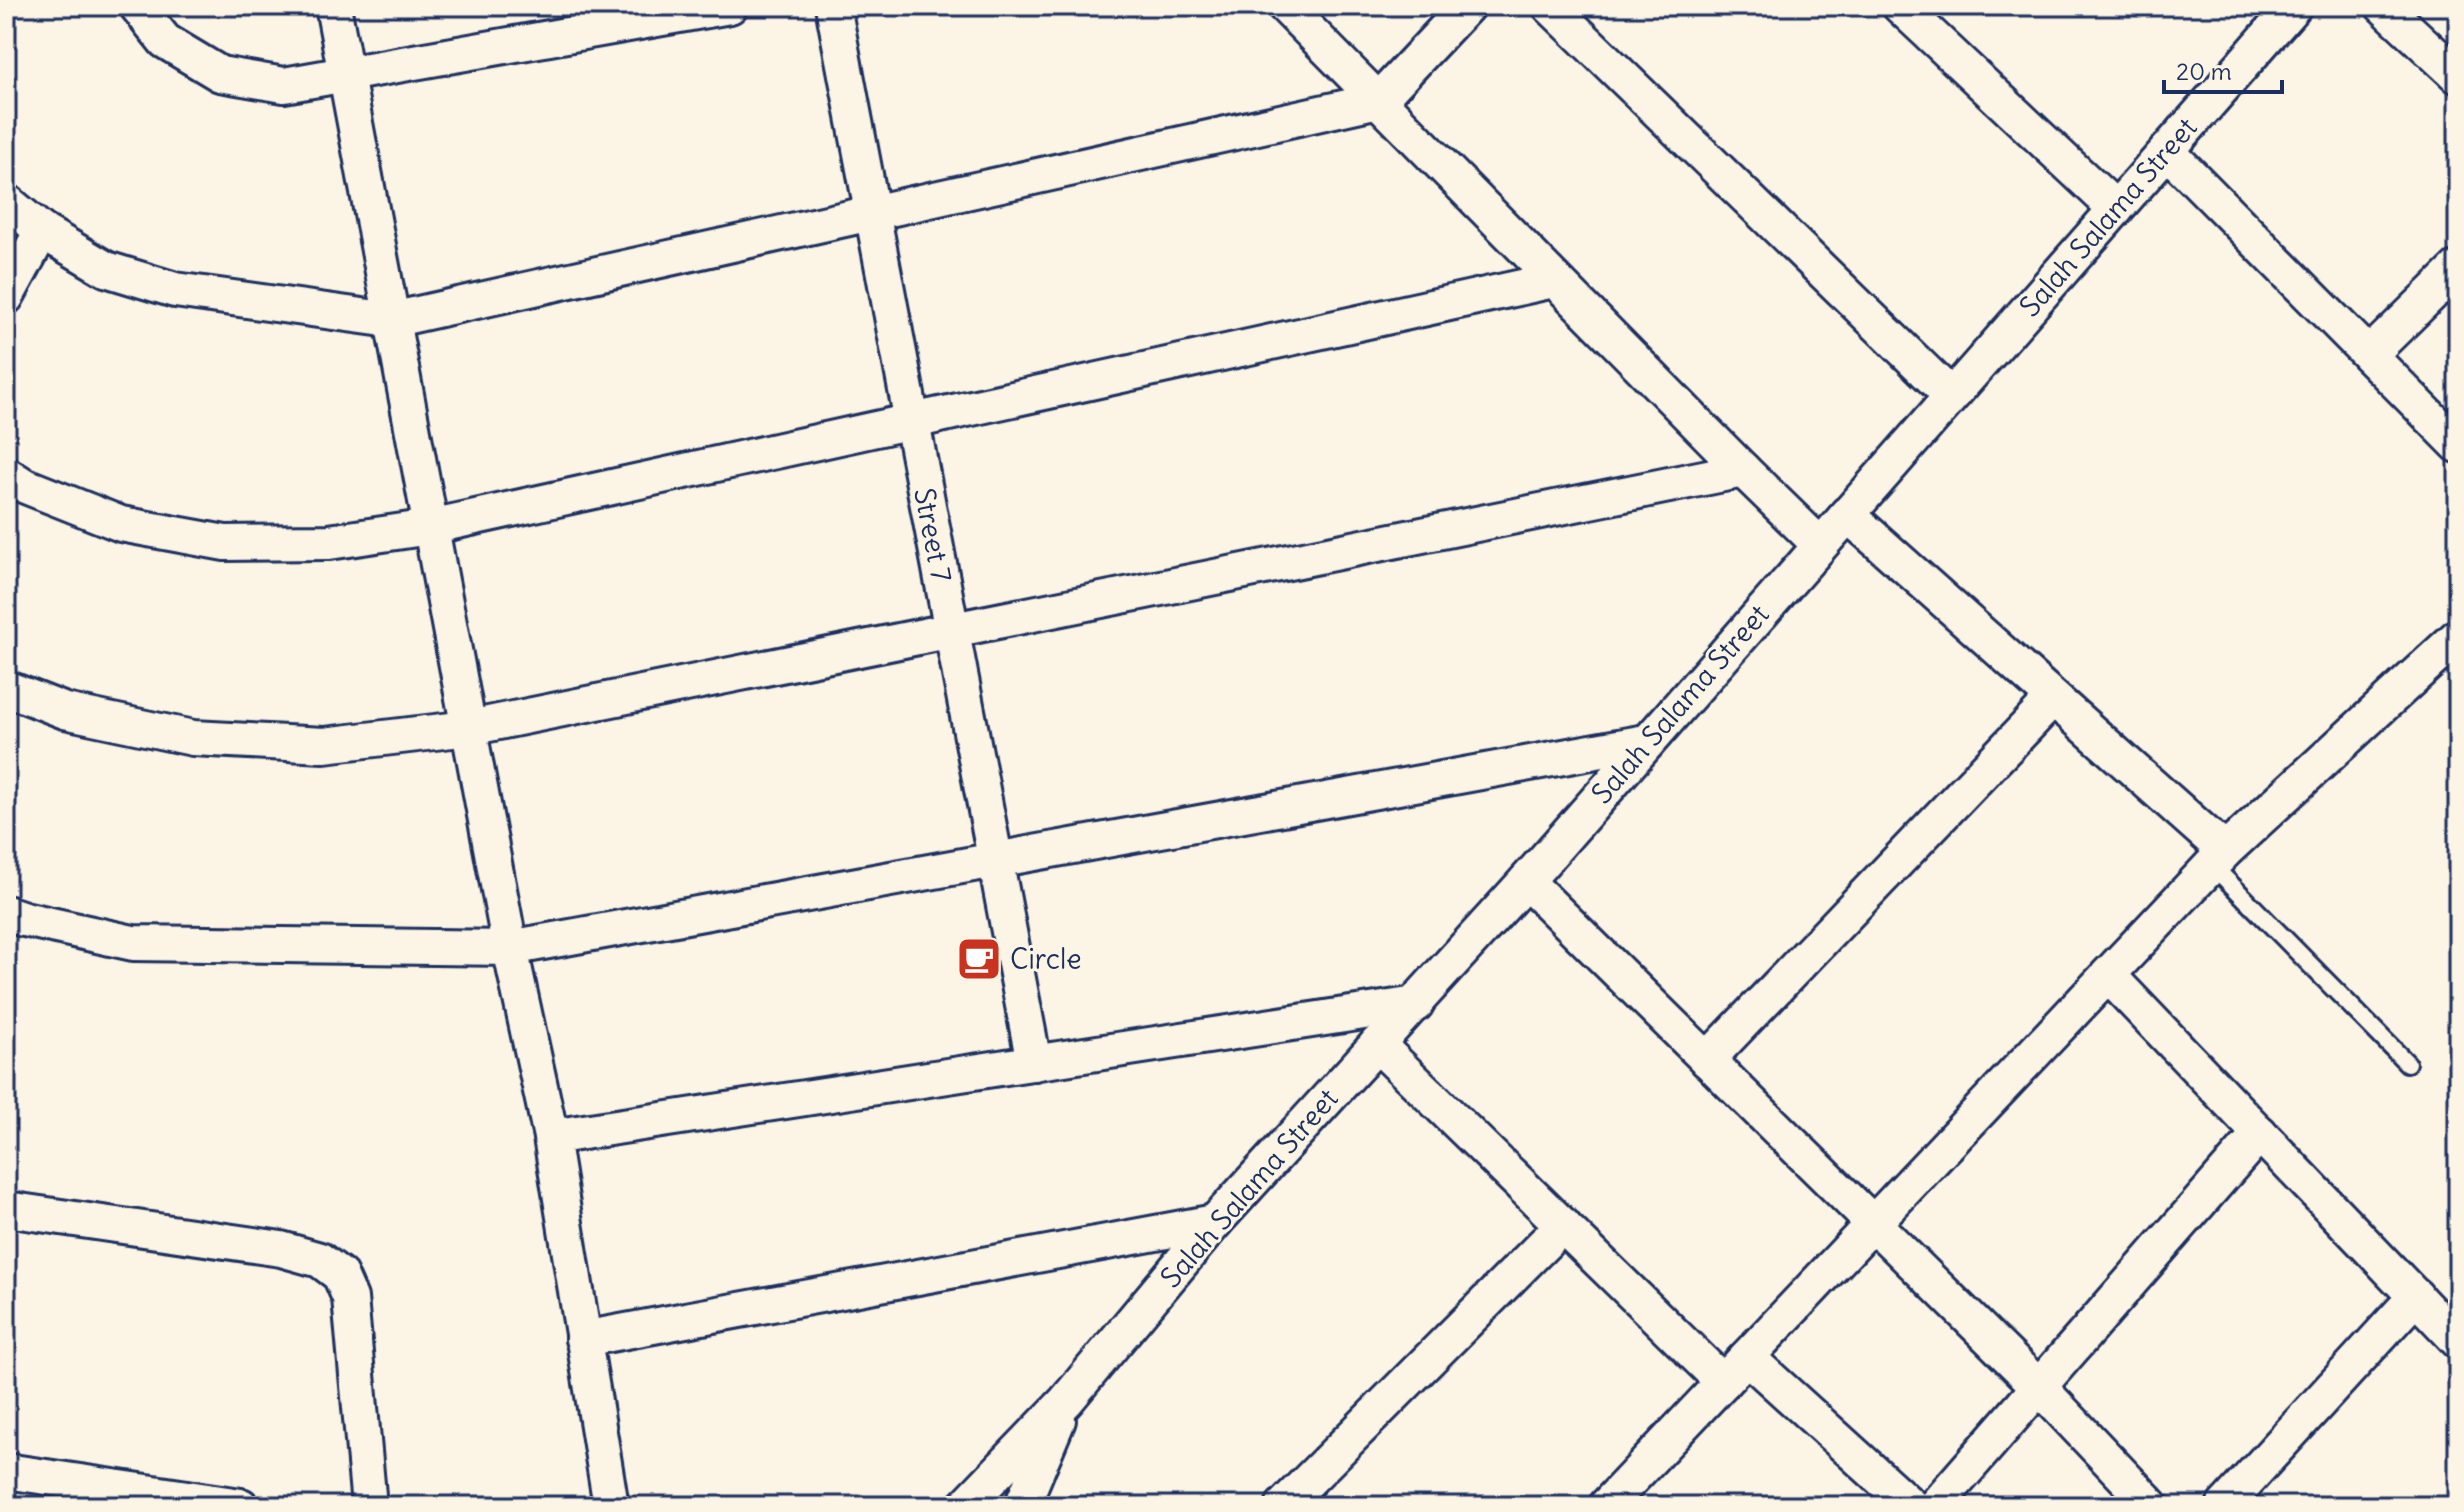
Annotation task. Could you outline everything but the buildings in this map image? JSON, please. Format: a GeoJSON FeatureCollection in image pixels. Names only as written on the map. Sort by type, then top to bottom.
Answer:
{"type":"FeatureCollection","features":[{"type":"Feature","properties":{"kind":"street"},"geometry":{"type":"LineString","coordinates":[[137,6],[165,41],[220,74],[284,85],[730,6]]}},
{"type":"Feature","properties":{"kind":"street"},"geometry":{"type":"LineString","coordinates":[[333,6],[510,948],[551,1137],[611,1506]]}},
{"type":"Feature","properties":{"kind":"street","name":"Street 7"},"geometry":{"type":"LineString","coordinates":[[833,6],[1034,1063]]}},
{"type":"Feature","properties":{"kind":"street"},"geometry":{"type":"LineString","coordinates":[[1285,6],[1820,545]]}},
{"type":"Feature","properties":{"kind":"street"},"geometry":{"type":"LineString","coordinates":[[6,201],[42,231],[106,269],[175,290],[391,320],[1379,100],[1467,6]]}},
{"type":"Feature","properties":{"kind":"street"},"geometry":{"type":"LineString","coordinates":[[1550,6],[1951,396]]}},
{"type":"Feature","properties":{"kind":"street"},"geometry":{"type":"LineString","coordinates":[[1900,6],[2116,209]]}},
{"type":"Feature","properties":{"kind":"street","name":"Salah Salama Street"},"geometry":{"type":"LineString","coordinates":[[965,1506],[1066,1401],[1215,1222],[1526,881],[2294,6]]}},
{"type":"Feature","properties":{"kind":"street"},"geometry":{"type":"LineString","coordinates":[[2383,6],[2458,76]]}},
{"type":"Feature","properties":{"kind":"street"},"geometry":{"type":"LineString","coordinates":[[2167,151],[2458,445]]}},
{"type":"Feature","properties":{"kind":"street"},"geometry":{"type":"LineString","coordinates":[[6,297],[42,231]]}},
{"type":"Feature","properties":{"kind":"street"},"geometry":{"type":"LineString","coordinates":[[2369,355],[2458,268]]}},
{"type":"Feature","properties":{"kind":"street"},"geometry":{"type":"LineString","coordinates":[[6,474],[23,485],[121,524],[225,543],[329,542],[430,527],[1554,280]]}},
{"type":"Feature","properties":{"kind":"street"},"geometry":{"type":"LineString","coordinates":[[6,688],[65,711],[193,738],[324,745],[469,728],[1743,470]]}},
{"type":"Feature","properties":{"kind":"street"},"geometry":{"type":"LineString","coordinates":[[1847,514],[2053,699],[2218,858]]}},
{"type":"Feature","properties":{"kind":"street"},"geometry":{"type":"LineString","coordinates":[[1606,1506],[2218,858],[2458,636]]}},
{"type":"Feature","properties":{"kind":"street"},"geometry":{"type":"LineString","coordinates":[[1707,1060],[2053,699]]}},
{"type":"Feature","properties":{"kind":"street"},"geometry":{"type":"LineString","coordinates":[[6,913],[133,943],[510,948],[1646,742]]}},
{"type":"Feature","properties":{"kind":"street"},"geometry":{"type":"LineString","coordinates":[[1526,881],[2039,1387],[2152,1506]]}},
{"type":"Feature","properties":{"kind":"street"},"geometry":{"type":"LineString","coordinates":[[2108,975],[2458,1341]]}},
{"type":"Feature","properties":{"kind":"street"},"geometry":{"type":"LineString","coordinates":[[551,1137],[1416,1004]]}},
{"type":"Feature","properties":{"kind":"street"},"geometry":{"type":"LineString","coordinates":[[1377,1044],[1723,1382]]}},
{"type":"Feature","properties":{"kind":"street"},"geometry":{"type":"LineString","coordinates":[[1935,1506],[2260,1133]]}},
{"type":"Feature","properties":{"kind":"street"},"geometry":{"type":"LineString","coordinates":[[6,1209],[281,1249],[320,1260],[340,1275],[350,1298],[354,1329],[369,1506]]}},
{"type":"Feature","properties":{"kind":"street"},"geometry":{"type":"LineString","coordinates":[[583,1339],[1215,1222]]}},
{"type":"Feature","properties":{"kind":"street"},"geometry":{"type":"LineString","coordinates":[[1283,1506],[1563,1225]]}},
{"type":"Feature","properties":{"kind":"street"},"geometry":{"type":"LineString","coordinates":[[2224,1506],[2416,1296]]}},
{"type":"Feature","properties":{"kind":"street"},"geometry":{"type":"LineString","coordinates":[[1747,1357],[1911,1506]]}},
{"type":"Feature","properties":{"kind":"street","name":"Salah Salama Street"},"geometry":{"type":"LineString","coordinates":[[1022,1506],[1066,1401]]}},
{"type":"Feature","properties":{"kind":"street"},"geometry":{"type":"LineString","coordinates":[[6,1471],[241,1506]]}},
{"type":"Feature","properties":{"kind":"lane"},"geometry":{"type":"LineString","coordinates":[[2218,858],[2407,1063]]}},
{"type":"Feature","properties":{"kind":"place","name":"Circle"},"geometry":{"type":"Point","coordinates":[979,959]}}]}
